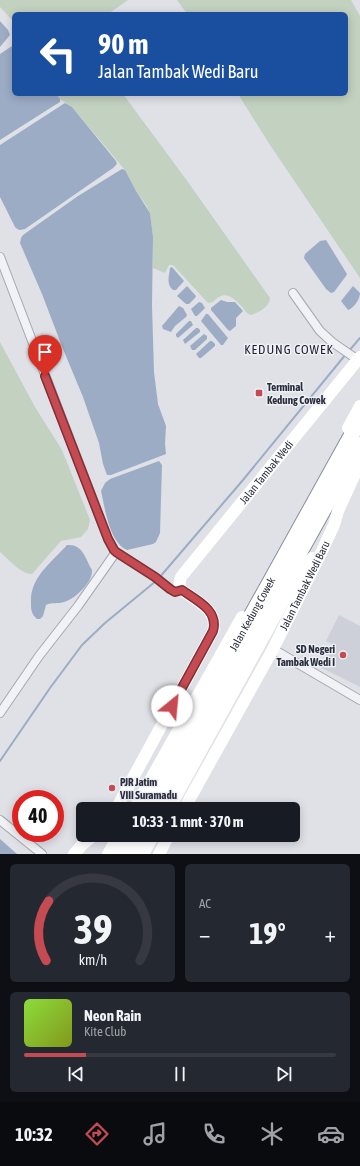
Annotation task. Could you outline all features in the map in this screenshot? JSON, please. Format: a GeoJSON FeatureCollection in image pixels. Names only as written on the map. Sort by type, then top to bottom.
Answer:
{"type":"FeatureCollection","features":[{"type":"Feature","properties":{"kind":"highway","name":"Jalan Kedung Cowek"},"geometry":{"type":"LineString","coordinates":[[148,802],[360,420]]}},
{"type":"Feature","properties":{"kind":"highway","name":"Jalan Kedung Cowek"},"geometry":{"type":"LineString","coordinates":[[161,802],[360,444]]}},
{"type":"Feature","properties":{"kind":"highway"},"geometry":{"type":"LineString","coordinates":[[119,854],[126,842]]}},
{"type":"Feature","properties":{"kind":"highway"},"geometry":{"type":"LineString","coordinates":[[132,854],[138,842]]}},
{"type":"Feature","properties":{"kind":"street"},"geometry":{"type":"LineString","coordinates":[[0,257],[108,539],[114,550],[175,592],[182,590],[208,608],[214,620],[213,631],[120,802]]}},
{"type":"Feature","properties":{"kind":"street"},"geometry":{"type":"LineString","coordinates":[[294,293],[320,331],[343,350],[356,357]]}},
{"type":"Feature","properties":{"kind":"street","name":"Jalan Tambak Wedi"},"geometry":{"type":"LineString","coordinates":[[182,590],[180,584],[181,577],[356,357]]}},
{"type":"Feature","properties":{"kind":"street"},"geometry":{"type":"LineString","coordinates":[[138,802],[360,406]]}},
{"type":"Feature","properties":{"kind":"street","name":"Jalan Tambak Wedi Baru"},"geometry":{"type":"LineString","coordinates":[[188,802],[272,650],[321,553],[360,463]]}},
{"type":"Feature","properties":{"kind":"street"},"geometry":{"type":"LineString","coordinates":[[173,802],[294,582],[312,560],[338,511]]}},
{"type":"Feature","properties":{"kind":"street"},"geometry":{"type":"LineString","coordinates":[[0,713],[39,656],[116,552]]}},
{"type":"Feature","properties":{"kind":"street"},"geometry":{"type":"LineString","coordinates":[[272,650],[360,700]]}},
{"type":"Feature","properties":{"kind":"street"},"geometry":{"type":"LineString","coordinates":[[0,820],[42,854]]}},
{"type":"Feature","properties":{"kind":"street"},"geometry":{"type":"LineString","coordinates":[[74,854],[85,842]]}},
{"type":"Feature","properties":{"kind":"street"},"geometry":{"type":"LineString","coordinates":[[108,854],[115,842]]}},
{"type":"Feature","properties":{"kind":"street"},"geometry":{"type":"LineString","coordinates":[[143,854],[150,842]]}},
{"type":"Feature","properties":{"kind":"street"},"geometry":{"type":"LineString","coordinates":[[160,854],[166,842]]}},
{"type":"Feature","properties":{"kind":"shaded area","name":"SD Negeri Tambak Wedi I"},"geometry":{"type":"Polygon","coordinates":[[[339,615],[360,626],[360,687],[320,667],[332,644],[326,641],[339,615]]]}},
{"type":"Feature","properties":{"kind":"green space"},"geometry":{"type":"Polygon","coordinates":[[[0,0],[128,0],[111,12],[12,12],[12,20],[0,7],[0,0]]]}},
{"type":"Feature","properties":{"kind":"green space"},"geometry":{"type":"Polygon","coordinates":[[[177,0],[351,0],[360,16],[360,278],[270,145],[239,96],[348,96],[348,12],[186,12],[177,0]]]}},
{"type":"Feature","properties":{"kind":"green space"},"geometry":{"type":"Polygon","coordinates":[[[58,96],[124,96],[188,182],[270,298],[266,307],[251,315],[248,314],[239,303],[231,297],[223,295],[208,303],[173,265],[169,265],[165,273],[153,268],[153,237],[150,213],[146,205],[136,191],[125,170],[72,107],[58,96]]]}},
{"type":"Feature","properties":{"kind":"green space"},"geometry":{"type":"Polygon","coordinates":[[[0,342],[35,407],[62,450],[90,520],[88,529],[81,537],[61,541],[32,574],[24,572],[0,552],[0,342]]]}},
{"type":"Feature","properties":{"kind":"water"},"geometry":{"type":"Polygon","coordinates":[[[0,21],[8,30],[10,35],[0,47],[0,21]]]}},
{"type":"Feature","properties":{"kind":"water"},"geometry":{"type":"Polygon","coordinates":[[[12,46],[12,96],[58,96],[60,102],[0,140],[0,54],[12,46]]]}},
{"type":"Feature","properties":{"kind":"water"},"geometry":{"type":"Polygon","coordinates":[[[65,103],[72,107],[117,164],[25,229],[19,230],[15,227],[0,197],[0,145],[65,103]]]}},
{"type":"Feature","properties":{"kind":"water"},"geometry":{"type":"Polygon","coordinates":[[[122,169],[125,170],[150,213],[153,237],[152,305],[154,372],[158,404],[166,426],[166,454],[111,475],[107,475],[103,464],[99,443],[83,397],[20,243],[23,235],[78,196],[122,169]]]}},
{"type":"Feature","properties":{"kind":"water"},"geometry":{"type":"Polygon","coordinates":[[[326,240],[347,274],[334,292],[331,293],[326,289],[304,258],[305,254],[320,241],[326,240]]]}},
{"type":"Feature","properties":{"kind":"water"},"geometry":{"type":"Polygon","coordinates":[[[172,267],[184,281],[176,290],[173,290],[169,285],[170,268],[172,267]]]}},
{"type":"Feature","properties":{"kind":"water"},"geometry":{"type":"Polygon","coordinates":[[[187,286],[196,296],[189,304],[186,304],[177,296],[187,286]]]}},
{"type":"Feature","properties":{"kind":"water"},"geometry":{"type":"Polygon","coordinates":[[[353,286],[360,293],[360,295],[354,305],[348,310],[341,301],[353,286]]]}},
{"type":"Feature","properties":{"kind":"water"},"geometry":{"type":"Polygon","coordinates":[[[221,300],[235,302],[243,311],[236,318],[236,326],[230,331],[211,310],[211,308],[221,300]]]}},
{"type":"Feature","properties":{"kind":"water"},"geometry":{"type":"Polygon","coordinates":[[[199,302],[202,303],[205,308],[197,316],[195,316],[191,309],[199,302]]]}},
{"type":"Feature","properties":{"kind":"water"},"geometry":{"type":"Polygon","coordinates":[[[179,306],[183,308],[187,315],[186,317],[175,326],[171,332],[163,329],[162,326],[179,306]]]}},
{"type":"Feature","properties":{"kind":"water"},"geometry":{"type":"Polygon","coordinates":[[[206,314],[208,314],[228,338],[223,345],[221,345],[201,321],[206,314]]]}},
{"type":"Feature","properties":{"kind":"water"},"geometry":{"type":"Polygon","coordinates":[[[189,321],[191,321],[193,325],[178,338],[176,334],[189,321]]]}},
{"type":"Feature","properties":{"kind":"water"},"geometry":{"type":"Polygon","coordinates":[[[196,328],[200,330],[200,332],[185,344],[183,340],[196,328]]]}},
{"type":"Feature","properties":{"kind":"water"},"geometry":{"type":"Polygon","coordinates":[[[204,334],[207,336],[207,339],[195,350],[192,350],[190,346],[204,334]]]}},
{"type":"Feature","properties":{"kind":"water"},"geometry":{"type":"Polygon","coordinates":[[[210,341],[215,344],[215,346],[199,358],[196,354],[210,341]]]}},
{"type":"Feature","properties":{"kind":"water"},"geometry":{"type":"Polygon","coordinates":[[[159,461],[162,465],[160,533],[156,542],[153,544],[127,550],[116,540],[112,532],[106,515],[101,491],[105,483],[110,479],[159,461]]]}},
{"type":"Feature","properties":{"kind":"water"},"geometry":{"type":"Polygon","coordinates":[[[67,545],[77,547],[83,553],[92,570],[90,580],[78,594],[68,600],[62,603],[46,605],[43,616],[40,619],[37,619],[32,613],[31,607],[34,585],[43,570],[67,545]]]}},
{"type":"Feature","properties":{"kind":"water"},"geometry":{"type":"Polygon","coordinates":[[[0,839],[17,854],[0,854],[0,839]]]}},
{"type":"Feature","properties":{"kind":"waterway"},"geometry":{"type":"LineString","coordinates":[[349,351],[360,338]]}},
{"type":"Feature","properties":{"kind":"waterway"},"geometry":{"type":"LineString","coordinates":[[159,578],[243,480],[346,354]]}},
{"type":"Feature","properties":{"kind":"waterway"},"geometry":{"type":"LineString","coordinates":[[0,761],[50,688],[82,645],[105,623],[156,581]]}},
{"type":"Feature","properties":{"kind":"place","name":"Terminal Kedung Cowek"},"geometry":{"type":"Point","coordinates":[259,393]}},
{"type":"Feature","properties":{"kind":"place","name":"SD Negeri Tambak Wedi I"},"geometry":{"type":"Point","coordinates":[343,655]}},
{"type":"Feature","properties":{"kind":"place","name":"PJR Jatim VIII Suramadu"},"geometry":{"type":"Point","coordinates":[112,788]}},
{"type":"Feature","properties":{"kind":"district","name":"KEDUNG COWEK"},"geometry":{"type":"Point","coordinates":[289,349]}},
{"type":"Feature","properties":{"kind":"route"},"geometry":{"type":"LineString","coordinates":[[45,376],[108,539],[114,550],[155,577],[170,589],[175,592],[182,590],[208,608],[214,620],[213,631],[172,706]]}}]}
